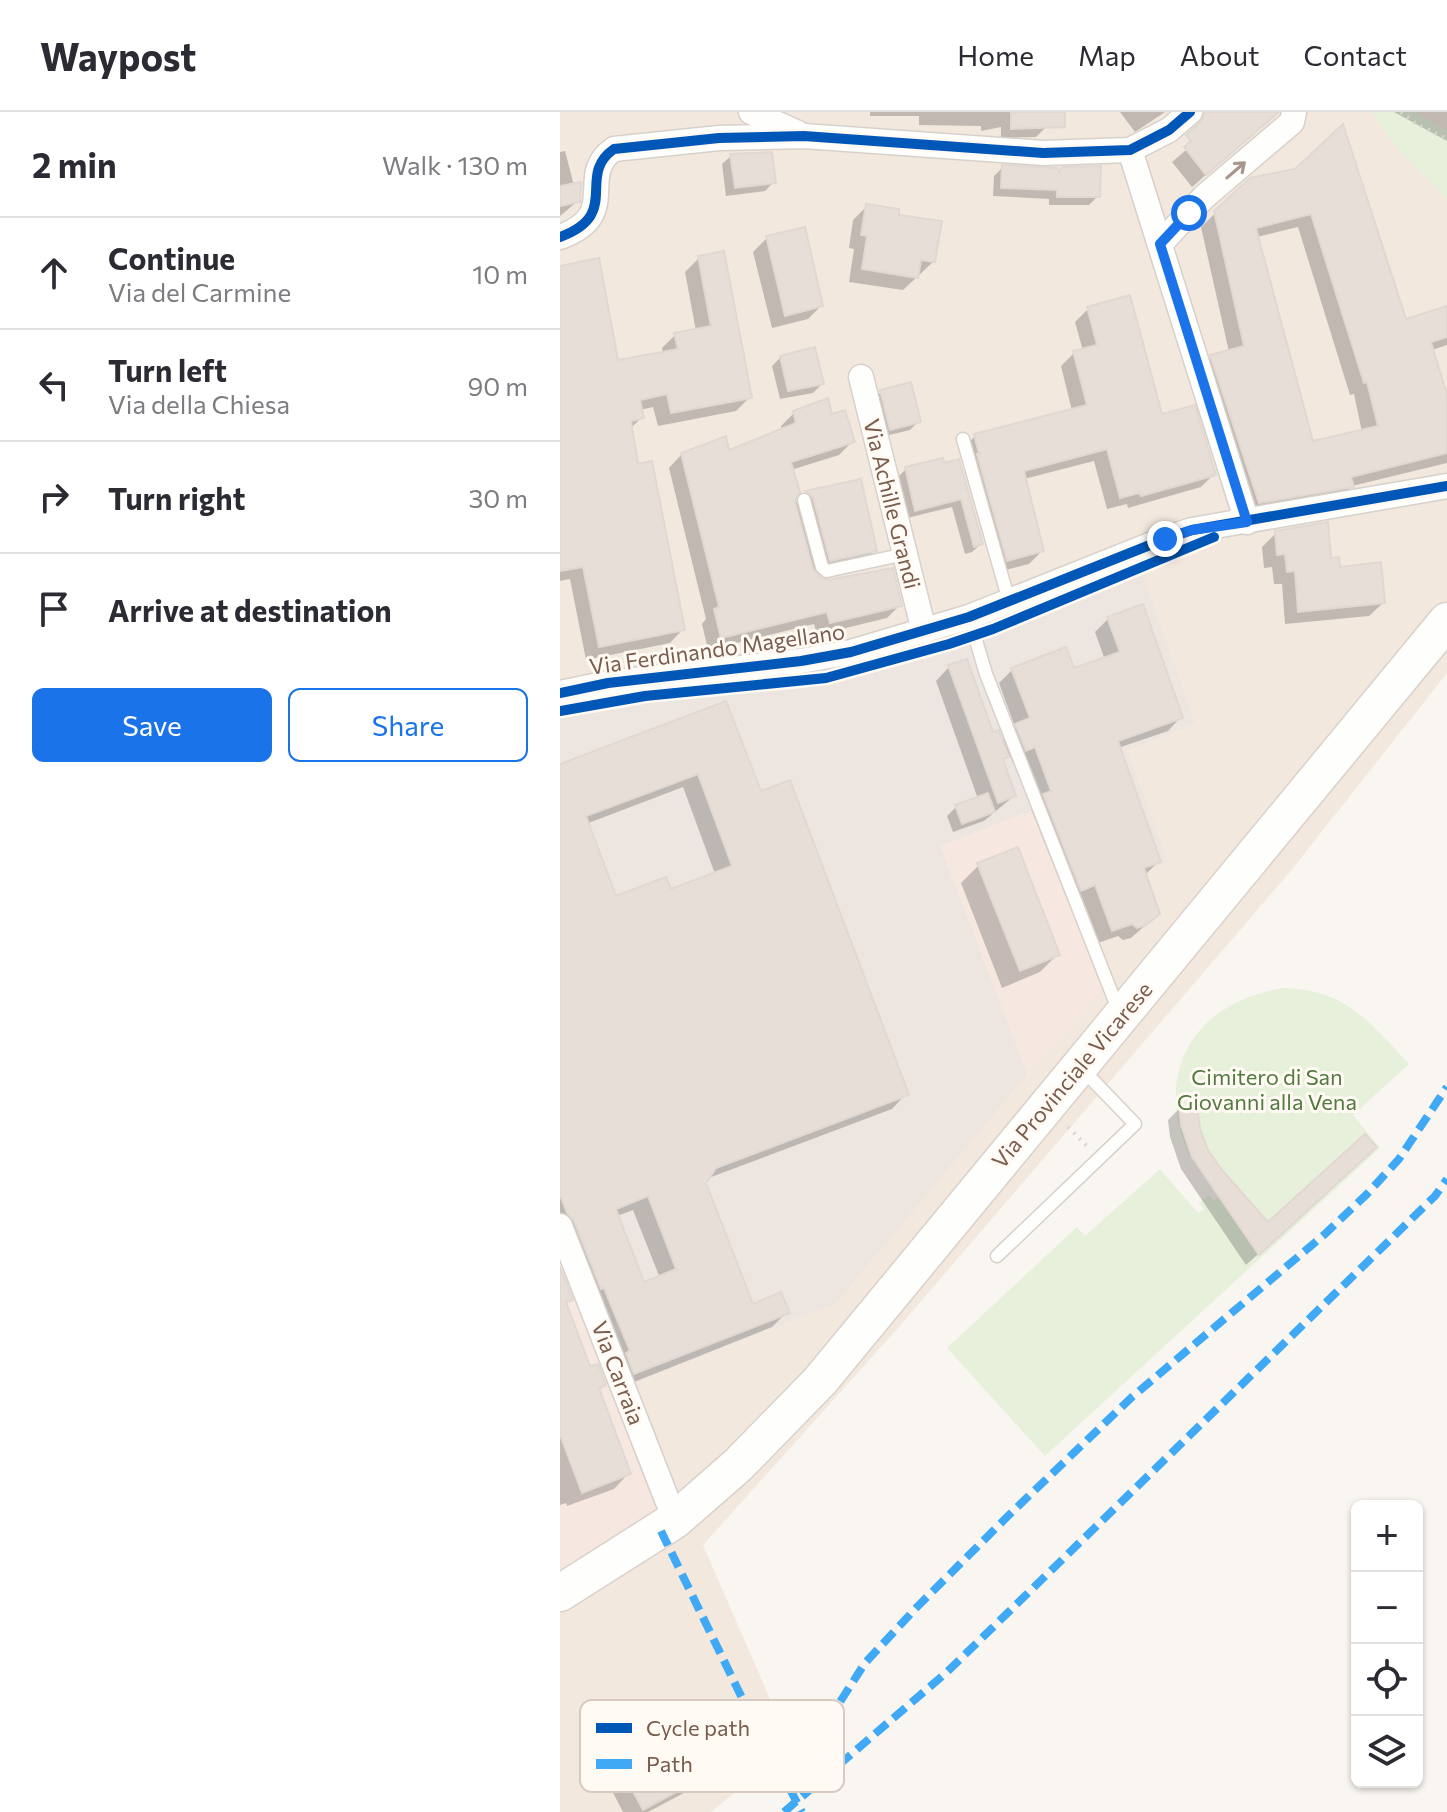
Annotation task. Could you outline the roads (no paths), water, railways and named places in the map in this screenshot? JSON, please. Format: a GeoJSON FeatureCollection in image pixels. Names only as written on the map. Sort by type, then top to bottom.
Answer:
{"type":"FeatureCollection","features":[{"type":"Feature","properties":{"kind":"main road","name":"Via Provinciale Vicarese"},"geometry":{"type":"LineString","coordinates":[[560,1593],[675,1520],[738,1465],[820,1381],[1447,621]]}},
{"type":"Feature","properties":{"kind":"street"},"geometry":{"type":"LineString","coordinates":[[751,112],[804,136]]}},
{"type":"Feature","properties":{"kind":"street"},"geometry":{"type":"LineString","coordinates":[[560,237],[584,226],[591,217],[595,207],[597,171],[603,156],[614,149],[719,138],[804,136],[1043,153],[1130,150],[1169,130],[1190,112]]}},
{"type":"Feature","properties":{"kind":"street"},"geometry":{"type":"LineString","coordinates":[[1160,244],[1204,197],[1292,122],[1294,112]]}},
{"type":"Feature","properties":{"kind":"street"},"geometry":{"type":"LineString","coordinates":[[1130,150],[1247,522]]}},
{"type":"Feature","properties":{"kind":"street","name":"Via Achille Grandi"},"geometry":{"type":"LineString","coordinates":[[861,377],[924,631]]}},
{"type":"Feature","properties":{"kind":"street","name":"Via Ferdinando Magellano"},"geometry":{"type":"LineString","coordinates":[[560,693],[608,683],[801,661],[851,652],[969,617],[1192,530],[1442,490]]}},
{"type":"Feature","properties":{"kind":"street","name":"Via Carraia"},"geometry":{"type":"LineString","coordinates":[[560,1226],[675,1520]]}},
{"type":"Feature","properties":{"kind":"lane"},"geometry":{"type":"LineString","coordinates":[[963,439],[1009,601]]}},
{"type":"Feature","properties":{"kind":"lane"},"geometry":{"type":"LineString","coordinates":[[804,500],[822,567],[827,571],[905,554]]}},
{"type":"Feature","properties":{"kind":"lane"},"geometry":{"type":"LineString","coordinates":[[969,617],[986,674],[1121,1016]]}},
{"type":"Feature","properties":{"kind":"lane"},"geometry":{"type":"LineString","coordinates":[[997,1256],[1135,1124],[1079,1065]]}},
{"type":"Feature","properties":{"kind":"park label","name":"Cimitero di San Giovanni alla Vena"},"geometry":{"type":"Point","coordinates":[1267,1090]}}]}
